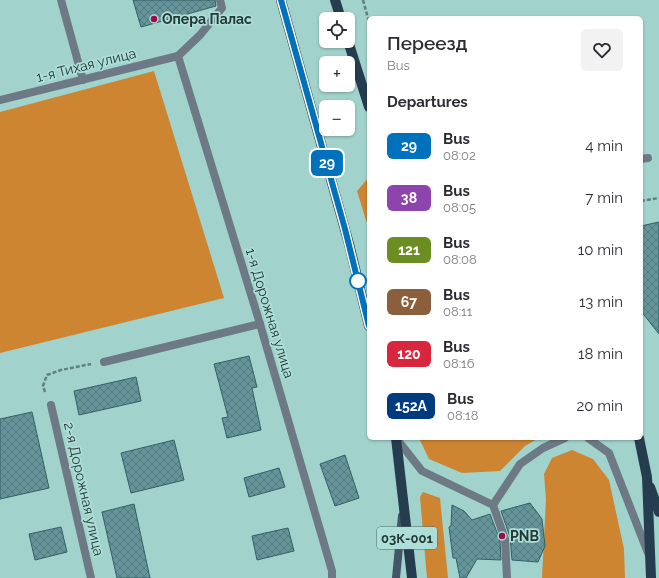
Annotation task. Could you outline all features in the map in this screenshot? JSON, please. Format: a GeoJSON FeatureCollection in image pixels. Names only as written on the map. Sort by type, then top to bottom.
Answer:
{"type":"FeatureCollection","features":[{"type":"Feature","properties":{"kind":"main road"},"geometry":{"type":"LineString","coordinates":[[281,0],[349,244],[367,318]]}},
{"type":"Feature","properties":{"kind":"main road"},"geometry":{"type":"LineString","coordinates":[[335,0],[339,12]]}},
{"type":"Feature","properties":{"kind":"main road"},"geometry":{"type":"LineString","coordinates":[[350,48],[367,102]]}},
{"type":"Feature","properties":{"kind":"main road","name":"03К-001"},"geometry":{"type":"LineString","coordinates":[[396,440],[412,578]]}},
{"type":"Feature","properties":{"kind":"main road"},"geometry":{"type":"LineString","coordinates":[[639,440],[647,476],[659,512]]}},
{"type":"Feature","properties":{"kind":"main road"},"geometry":{"type":"LineString","coordinates":[[647,476],[651,578]]}},
{"type":"Feature","properties":{"kind":"street"},"geometry":{"type":"LineString","coordinates":[[62,0],[82,80]]}},
{"type":"Feature","properties":{"kind":"street"},"geometry":{"type":"LineString","coordinates":[[178,56],[200,35],[222,8],[220,0]]}},
{"type":"Feature","properties":{"kind":"street","name":"1-я Тихая улица"},"geometry":{"type":"LineString","coordinates":[[0,100],[178,56]]}},
{"type":"Feature","properties":{"kind":"street","name":"1-я Дорожная улица"},"geometry":{"type":"LineString","coordinates":[[178,56],[260,324],[332,570],[332,578]]}},
{"type":"Feature","properties":{"kind":"street"},"geometry":{"type":"LineString","coordinates":[[104,362],[260,324]]}},
{"type":"Feature","properties":{"kind":"street","name":"2-я Дорожная улица"},"geometry":{"type":"LineString","coordinates":[[51,405],[91,578]]}},
{"type":"Feature","properties":{"kind":"street"},"geometry":{"type":"LineString","coordinates":[[398,440],[422,471],[493,505],[505,539],[507,578]]}},
{"type":"Feature","properties":{"kind":"street"},"geometry":{"type":"LineString","coordinates":[[493,505],[520,464],[543,448],[561,440]]}},
{"type":"Feature","properties":{"kind":"street"},"geometry":{"type":"LineString","coordinates":[[591,440],[609,454],[650,557]]}},
{"type":"Feature","properties":{"kind":"street","name":"03К-001"},"geometry":{"type":"LineString","coordinates":[[396,578],[403,499]]}},
{"type":"Feature","properties":{"kind":"path"},"geometry":{"type":"LineString","coordinates":[[363,0],[367,16]]}},
{"type":"Feature","properties":{"kind":"path"},"geometry":{"type":"LineString","coordinates":[[643,201],[659,198]]}},
{"type":"Feature","properties":{"kind":"path"},"geometry":{"type":"LineString","coordinates":[[51,405],[43,386],[47,376],[61,370],[104,362]]}},
{"type":"Feature","properties":{"kind":"shaded area"},"geometry":{"type":"Polygon","coordinates":[[[154,71],[224,298],[0,353],[0,112],[154,71]]]}},
{"type":"Feature","properties":{"kind":"shaded area"},"geometry":{"type":"Polygon","coordinates":[[[367,179],[367,224],[357,191],[367,179]]]}},
{"type":"Feature","properties":{"kind":"shaded area"},"geometry":{"type":"Polygon","coordinates":[[[420,440],[536,440],[525,446],[500,471],[462,473],[429,459],[420,440]]]}},
{"type":"Feature","properties":{"kind":"shaded area"},"geometry":{"type":"Polygon","coordinates":[[[572,450],[593,459],[609,480],[624,549],[625,578],[542,578],[546,499],[544,474],[552,458],[572,450]]]}},
{"type":"Feature","properties":{"kind":"shaded area"},"geometry":{"type":"Polygon","coordinates":[[[423,492],[440,498],[448,578],[427,578],[420,497],[423,492]]]}},
{"type":"Feature","properties":{"kind":"building","name":"Опера Палас"},"geometry":{"type":"Polygon","coordinates":[[[133,0],[215,0],[216,6],[141,27],[133,0]]]}},
{"type":"Feature","properties":{"kind":"building"},"geometry":{"type":"Polygon","coordinates":[[[659,222],[659,334],[643,314],[643,226],[659,222]]]}},
{"type":"Feature","properties":{"kind":"building"},"geometry":{"type":"Polygon","coordinates":[[[249,356],[257,387],[252,388],[261,430],[227,438],[222,418],[228,417],[214,364],[249,356]]]}},
{"type":"Feature","properties":{"kind":"building"},"geometry":{"type":"Polygon","coordinates":[[[136,377],[141,401],[79,415],[74,391],[136,377]]]}},
{"type":"Feature","properties":{"kind":"building"},"geometry":{"type":"Polygon","coordinates":[[[32,412],[49,488],[0,499],[0,419],[32,412]]]}},
{"type":"Feature","properties":{"kind":"building"},"geometry":{"type":"Polygon","coordinates":[[[174,440],[184,480],[131,493],[121,453],[174,440]]]}},
{"type":"Feature","properties":{"kind":"building"},"geometry":{"type":"Polygon","coordinates":[[[345,455],[359,498],[335,506],[320,464],[345,455]]]}},
{"type":"Feature","properties":{"kind":"building"},"geometry":{"type":"Polygon","coordinates":[[[279,468],[285,487],[249,497],[244,478],[279,468]]]}},
{"type":"Feature","properties":{"kind":"building"},"geometry":{"type":"Polygon","coordinates":[[[530,503],[542,519],[545,546],[538,562],[512,560],[510,537],[501,511],[530,503]]]}},
{"type":"Feature","properties":{"kind":"building"},"geometry":{"type":"Polygon","coordinates":[[[134,504],[150,578],[117,578],[102,512],[134,504]]]}},
{"type":"Feature","properties":{"kind":"building"},"geometry":{"type":"Polygon","coordinates":[[[452,505],[464,511],[472,520],[490,514],[500,540],[501,560],[477,559],[466,578],[460,578],[456,558],[453,558],[449,527],[451,526],[452,505]]]}},
{"type":"Feature","properties":{"kind":"building"},"geometry":{"type":"Polygon","coordinates":[[[61,527],[67,552],[35,560],[29,534],[61,527]]]}},
{"type":"Feature","properties":{"kind":"building"},"geometry":{"type":"Polygon","coordinates":[[[288,528],[294,551],[257,560],[252,536],[288,528]]]}},
{"type":"Feature","properties":{"kind":"bus line","name":"29"},"geometry":{"type":"LineString","coordinates":[[281,0],[345,229],[367,318]]}},
{"type":"Feature","properties":{"kind":"place","name":"Опера Палас"},"geometry":{"type":"Point","coordinates":[154,19]}},
{"type":"Feature","properties":{"kind":"place","name":"PNB"},"geometry":{"type":"Point","coordinates":[502,536]}}]}
